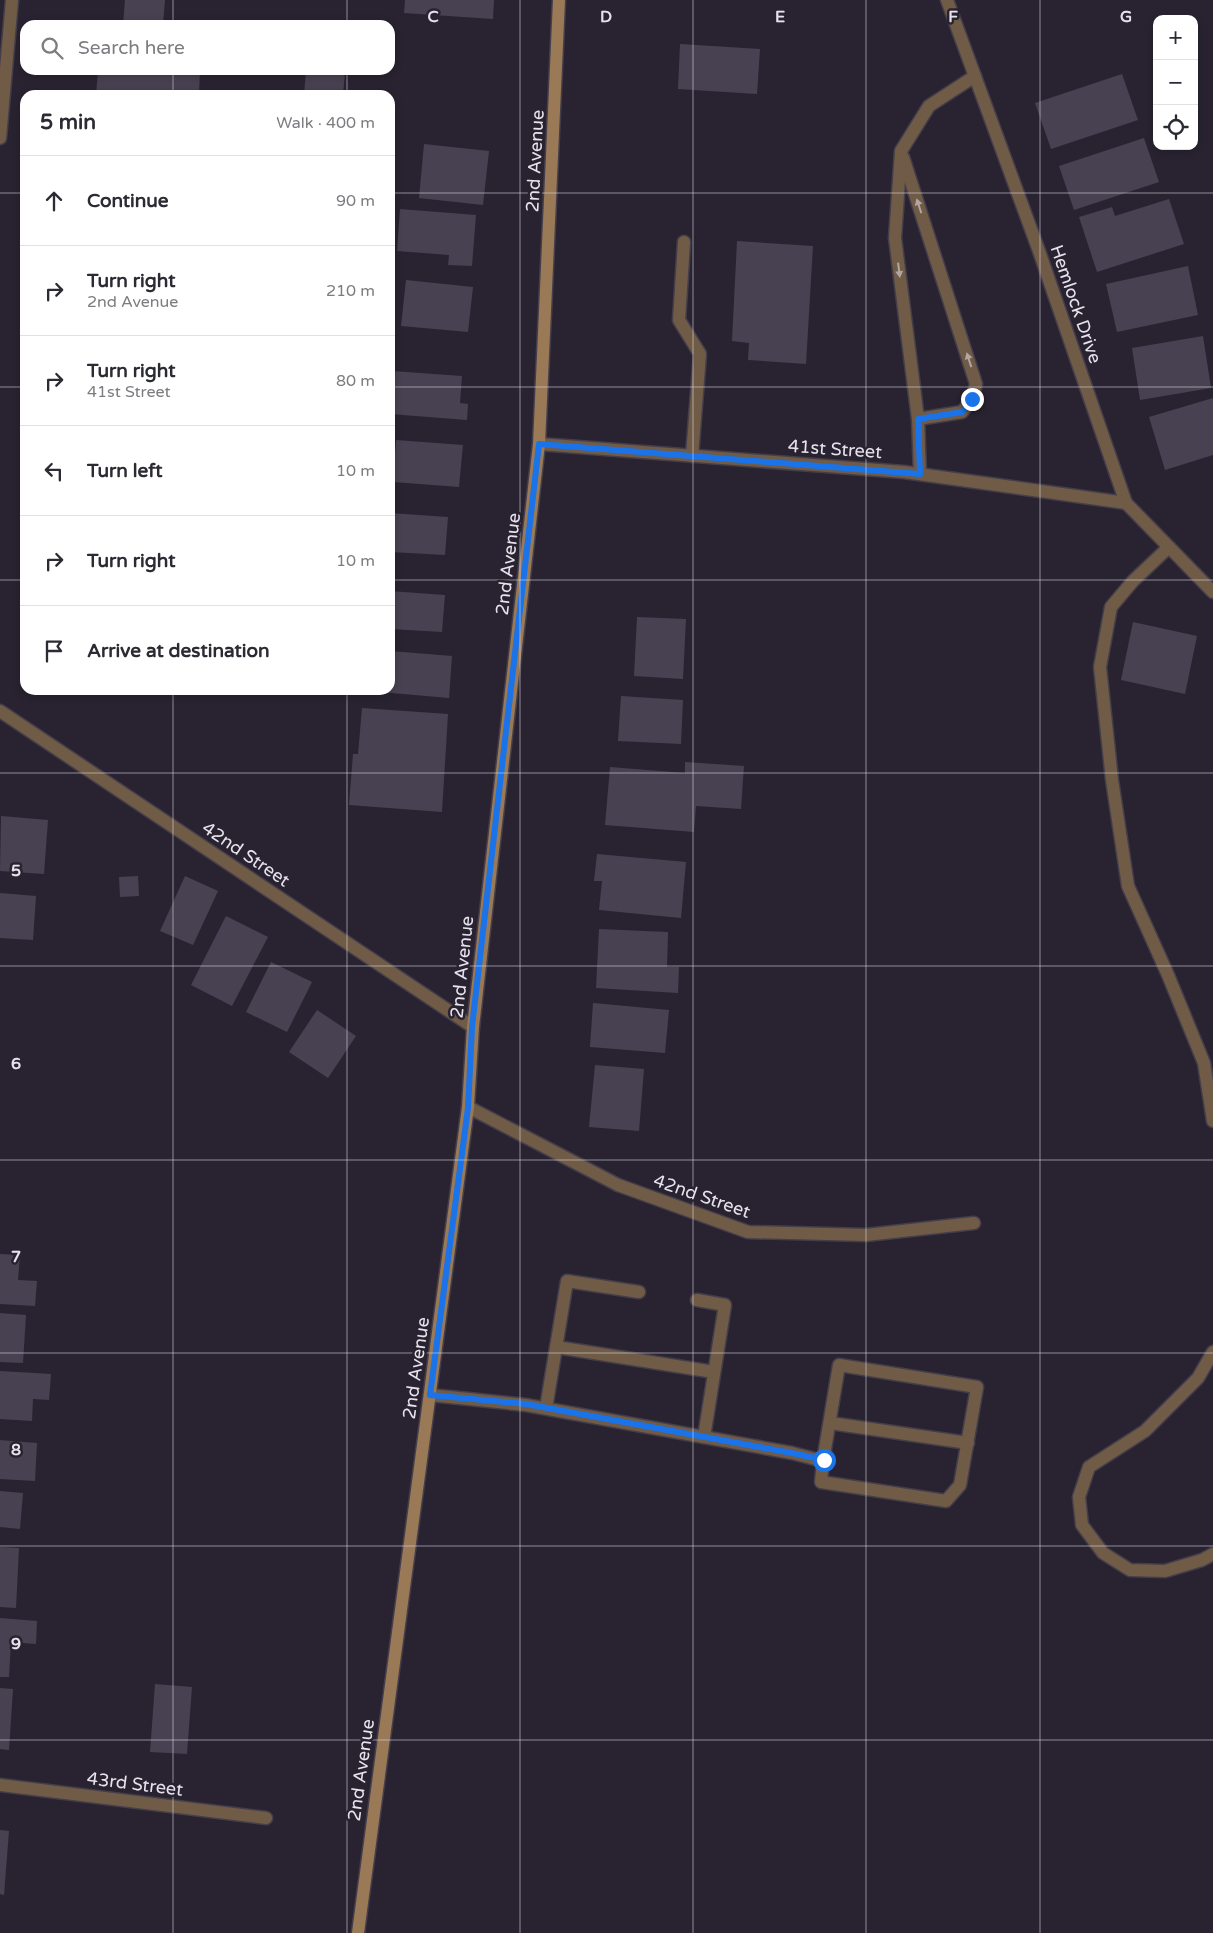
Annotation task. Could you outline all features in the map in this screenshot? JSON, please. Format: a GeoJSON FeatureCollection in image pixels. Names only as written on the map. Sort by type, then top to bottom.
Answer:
{"type":"FeatureCollection","features":[{"type":"Feature","properties":{"kind":"main road","name":"2nd Avenue"},"geometry":{"type":"LineString","coordinates":[[358,1933],[468,1108],[472,1027],[539,444],[559,0]]}},
{"type":"Feature","properties":{"kind":"street"},"geometry":{"type":"LineString","coordinates":[[0,138],[12,0]]}},
{"type":"Feature","properties":{"kind":"street","name":"Hemlock Drive"},"geometry":{"type":"LineString","coordinates":[[947,0],[1039,251],[1126,503],[1213,592]]}},
{"type":"Feature","properties":{"kind":"street"},"geometry":{"type":"LineString","coordinates":[[920,474],[918,419],[895,238],[901,152],[929,106],[975,76]]}},
{"type":"Feature","properties":{"kind":"street"},"geometry":{"type":"LineString","coordinates":[[901,152],[976,384],[972,399],[962,412],[918,419]]}},
{"type":"Feature","properties":{"kind":"street"},"geometry":{"type":"LineString","coordinates":[[684,242],[679,320],[700,354],[692,456]]}},
{"type":"Feature","properties":{"kind":"street","name":"41st Street"},"geometry":{"type":"LineString","coordinates":[[539,444],[920,474],[1126,503]]}},
{"type":"Feature","properties":{"kind":"street"},"geometry":{"type":"LineString","coordinates":[[1170,547],[1133,581],[1111,607],[1100,667],[1112,780],[1128,886],[1168,975],[1204,1063],[1213,1121]]}},
{"type":"Feature","properties":{"kind":"street","name":"42nd Street"},"geometry":{"type":"LineString","coordinates":[[0,710],[472,1027]]}},
{"type":"Feature","properties":{"kind":"street","name":"42nd Street"},"geometry":{"type":"LineString","coordinates":[[468,1108],[618,1185],[748,1232],[866,1235],[974,1223]]}},
{"type":"Feature","properties":{"kind":"street"},"geometry":{"type":"LineString","coordinates":[[546,1408],[567,1280],[639,1292]]}},
{"type":"Feature","properties":{"kind":"street"},"geometry":{"type":"LineString","coordinates":[[697,1300],[725,1305],[704,1437]]}},
{"type":"Feature","properties":{"kind":"street"},"geometry":{"type":"LineString","coordinates":[[556,1347],[714,1372]]}},
{"type":"Feature","properties":{"kind":"street"},"geometry":{"type":"LineString","coordinates":[[1213,1352],[1198,1378],[1145,1431],[1089,1467],[1079,1496],[1082,1525],[1103,1553],[1130,1570],[1165,1571],[1202,1560],[1213,1554]]}},
{"type":"Feature","properties":{"kind":"street"},"geometry":{"type":"LineString","coordinates":[[839,1365],[977,1387],[960,1485],[946,1501],[821,1482],[830,1423],[839,1365]]}},
{"type":"Feature","properties":{"kind":"street"},"geometry":{"type":"LineString","coordinates":[[430,1395],[546,1408],[824,1460]]}},
{"type":"Feature","properties":{"kind":"street"},"geometry":{"type":"LineString","coordinates":[[830,1423],[968,1443]]}},
{"type":"Feature","properties":{"kind":"street","name":"43rd Street"},"geometry":{"type":"LineString","coordinates":[[0,1785],[266,1818]]}},
{"type":"Feature","properties":{"kind":"building"},"geometry":{"type":"Polygon","coordinates":[[[125,0],[165,0],[163,20],[123,20],[125,0]]]}},
{"type":"Feature","properties":{"kind":"building"},"geometry":{"type":"Polygon","coordinates":[[[405,0],[494,0],[493,19],[404,13],[405,0]]]}},
{"type":"Feature","properties":{"kind":"building"},"geometry":{"type":"Polygon","coordinates":[[[680,44],[760,49],[757,94],[678,89],[680,44]]]}},
{"type":"Feature","properties":{"kind":"building"},"geometry":{"type":"Polygon","coordinates":[[[1122,74],[1138,120],[1051,149],[1035,103],[1122,74]]]}},
{"type":"Feature","properties":{"kind":"building"},"geometry":{"type":"Polygon","coordinates":[[[98,75],[200,75],[199,90],[96,90],[98,75]]]}},
{"type":"Feature","properties":{"kind":"building"},"geometry":{"type":"Polygon","coordinates":[[[306,75],[345,75],[343,90],[304,90],[306,75]]]}},
{"type":"Feature","properties":{"kind":"building"},"geometry":{"type":"Polygon","coordinates":[[[1144,138],[1159,182],[1074,210],[1059,166],[1144,138]]]}},
{"type":"Feature","properties":{"kind":"building"},"geometry":{"type":"Polygon","coordinates":[[[424,144],[489,151],[483,205],[419,198],[424,144]]]}},
{"type":"Feature","properties":{"kind":"building"},"geometry":{"type":"Polygon","coordinates":[[[1169,199],[1184,244],[1097,272],[1079,217],[1112,207],[1115,216],[1169,199]]]}},
{"type":"Feature","properties":{"kind":"building"},"geometry":{"type":"Polygon","coordinates":[[[400,209],[476,215],[472,266],[448,265],[449,255],[397,251],[400,209]]]}},
{"type":"Feature","properties":{"kind":"building"},"geometry":{"type":"Polygon","coordinates":[[[737,241],[813,246],[806,364],[748,360],[749,343],[732,341],[737,241]]]}},
{"type":"Feature","properties":{"kind":"building"},"geometry":{"type":"Polygon","coordinates":[[[1188,266],[1198,315],[1117,332],[1106,284],[1188,266]]]}},
{"type":"Feature","properties":{"kind":"building"},"geometry":{"type":"Polygon","coordinates":[[[406,280],[473,287],[468,332],[401,326],[406,280]]]}},
{"type":"Feature","properties":{"kind":"building"},"geometry":{"type":"Polygon","coordinates":[[[1203,336],[1211,388],[1140,400],[1132,348],[1203,336]]]}},
{"type":"Feature","properties":{"kind":"building"},"geometry":{"type":"Polygon","coordinates":[[[395,371],[462,376],[460,403],[468,404],[467,420],[395,414],[395,371]]]}},
{"type":"Feature","properties":{"kind":"building"},"geometry":{"type":"Polygon","coordinates":[[[1213,398],[1213,455],[1165,470],[1149,417],[1213,398]]]}},
{"type":"Feature","properties":{"kind":"building"},"geometry":{"type":"Polygon","coordinates":[[[396,440],[463,445],[459,487],[395,482],[396,440]]]}},
{"type":"Feature","properties":{"kind":"building"},"geometry":{"type":"Polygon","coordinates":[[[395,513],[448,517],[445,555],[395,552],[395,513]]]}},
{"type":"Feature","properties":{"kind":"building"},"geometry":{"type":"Polygon","coordinates":[[[395,591],[445,595],[442,632],[395,629],[395,591]]]}},
{"type":"Feature","properties":{"kind":"building"},"geometry":{"type":"Polygon","coordinates":[[[637,617],[686,619],[683,679],[634,676],[637,617]]]}},
{"type":"Feature","properties":{"kind":"building"},"geometry":{"type":"Polygon","coordinates":[[[1133,622],[1197,636],[1185,694],[1121,680],[1133,622]]]}},
{"type":"Feature","properties":{"kind":"building"},"geometry":{"type":"Polygon","coordinates":[[[395,651],[452,656],[449,698],[395,693],[395,651]]]}},
{"type":"Feature","properties":{"kind":"building"},"geometry":{"type":"Polygon","coordinates":[[[621,696],[683,700],[681,744],[618,741],[621,696]]]}},
{"type":"Feature","properties":{"kind":"building"},"geometry":{"type":"Polygon","coordinates":[[[362,708],[448,714],[442,812],[349,805],[353,754],[358,754],[362,708]]]}},
{"type":"Feature","properties":{"kind":"building"},"geometry":{"type":"Polygon","coordinates":[[[685,762],[744,766],[741,809],[696,806],[694,832],[605,825],[610,767],[685,773],[685,762]]]}},
{"type":"Feature","properties":{"kind":"building"},"geometry":{"type":"Polygon","coordinates":[[[1,816],[48,820],[44,874],[0,871],[1,816]]]}},
{"type":"Feature","properties":{"kind":"building"},"geometry":{"type":"Polygon","coordinates":[[[597,854],[686,862],[681,918],[599,910],[602,881],[594,881],[597,854]]]}},
{"type":"Feature","properties":{"kind":"building"},"geometry":{"type":"Polygon","coordinates":[[[138,876],[139,896],[120,897],[119,877],[138,876]]]}},
{"type":"Feature","properties":{"kind":"building"},"geometry":{"type":"Polygon","coordinates":[[[185,876],[218,891],[193,945],[160,931],[185,876]]]}},
{"type":"Feature","properties":{"kind":"building"},"geometry":{"type":"Polygon","coordinates":[[[0,893],[36,896],[33,940],[0,938],[0,893]]]}},
{"type":"Feature","properties":{"kind":"building"},"geometry":{"type":"Polygon","coordinates":[[[226,916],[268,937],[232,1006],[191,985],[226,916]]]}},
{"type":"Feature","properties":{"kind":"building"},"geometry":{"type":"Polygon","coordinates":[[[599,929],[668,932],[667,967],[679,967],[678,993],[596,988],[599,929]]]}},
{"type":"Feature","properties":{"kind":"building"},"geometry":{"type":"Polygon","coordinates":[[[271,962],[312,982],[287,1032],[246,1012],[271,962]]]}},
{"type":"Feature","properties":{"kind":"building"},"geometry":{"type":"Polygon","coordinates":[[[593,1003],[669,1010],[665,1053],[590,1047],[593,1003]]]}},
{"type":"Feature","properties":{"kind":"building"},"geometry":{"type":"Polygon","coordinates":[[[317,1010],[356,1036],[328,1078],[289,1052],[317,1010]]]}},
{"type":"Feature","properties":{"kind":"building"},"geometry":{"type":"Polygon","coordinates":[[[595,1065],[644,1069],[639,1131],[589,1127],[595,1065]]]}},
{"type":"Feature","properties":{"kind":"building"},"geometry":{"type":"Polygon","coordinates":[[[0,1254],[20,1255],[18,1280],[37,1281],[35,1306],[0,1304],[0,1254]]]}},
{"type":"Feature","properties":{"kind":"building"},"geometry":{"type":"Polygon","coordinates":[[[0,1313],[26,1315],[23,1363],[0,1362],[0,1313]]]}},
{"type":"Feature","properties":{"kind":"building"},"geometry":{"type":"Polygon","coordinates":[[[0,1371],[51,1374],[49,1400],[33,1399],[32,1421],[0,1419],[0,1371]]]}},
{"type":"Feature","properties":{"kind":"building"},"geometry":{"type":"Polygon","coordinates":[[[0,1440],[37,1443],[35,1481],[0,1479],[0,1440]]]}},
{"type":"Feature","properties":{"kind":"building"},"geometry":{"type":"Polygon","coordinates":[[[0,1491],[23,1493],[20,1529],[0,1527],[0,1491]]]}},
{"type":"Feature","properties":{"kind":"building"},"geometry":{"type":"Polygon","coordinates":[[[0,1547],[19,1548],[16,1608],[0,1607],[0,1547]]]}},
{"type":"Feature","properties":{"kind":"building"},"geometry":{"type":"Polygon","coordinates":[[[0,1618],[37,1621],[36,1644],[11,1642],[9,1677],[0,1677],[0,1618]]]}},
{"type":"Feature","properties":{"kind":"building"},"geometry":{"type":"Polygon","coordinates":[[[155,1684],[192,1687],[187,1754],[150,1752],[155,1684]]]}},
{"type":"Feature","properties":{"kind":"building"},"geometry":{"type":"Polygon","coordinates":[[[0,1688],[13,1689],[9,1750],[0,1749],[0,1688]]]}},
{"type":"Feature","properties":{"kind":"building"},"geometry":{"type":"Polygon","coordinates":[[[0,1830],[9,1831],[4,1895],[0,1894],[0,1830]]]}},
{"type":"Feature","properties":{"kind":"route"},"geometry":{"type":"LineString","coordinates":[[824,1460],[526,1404],[430,1395],[468,1108],[472,1027],[539,444],[920,474],[918,419],[962,412],[972,399]]}}]}
